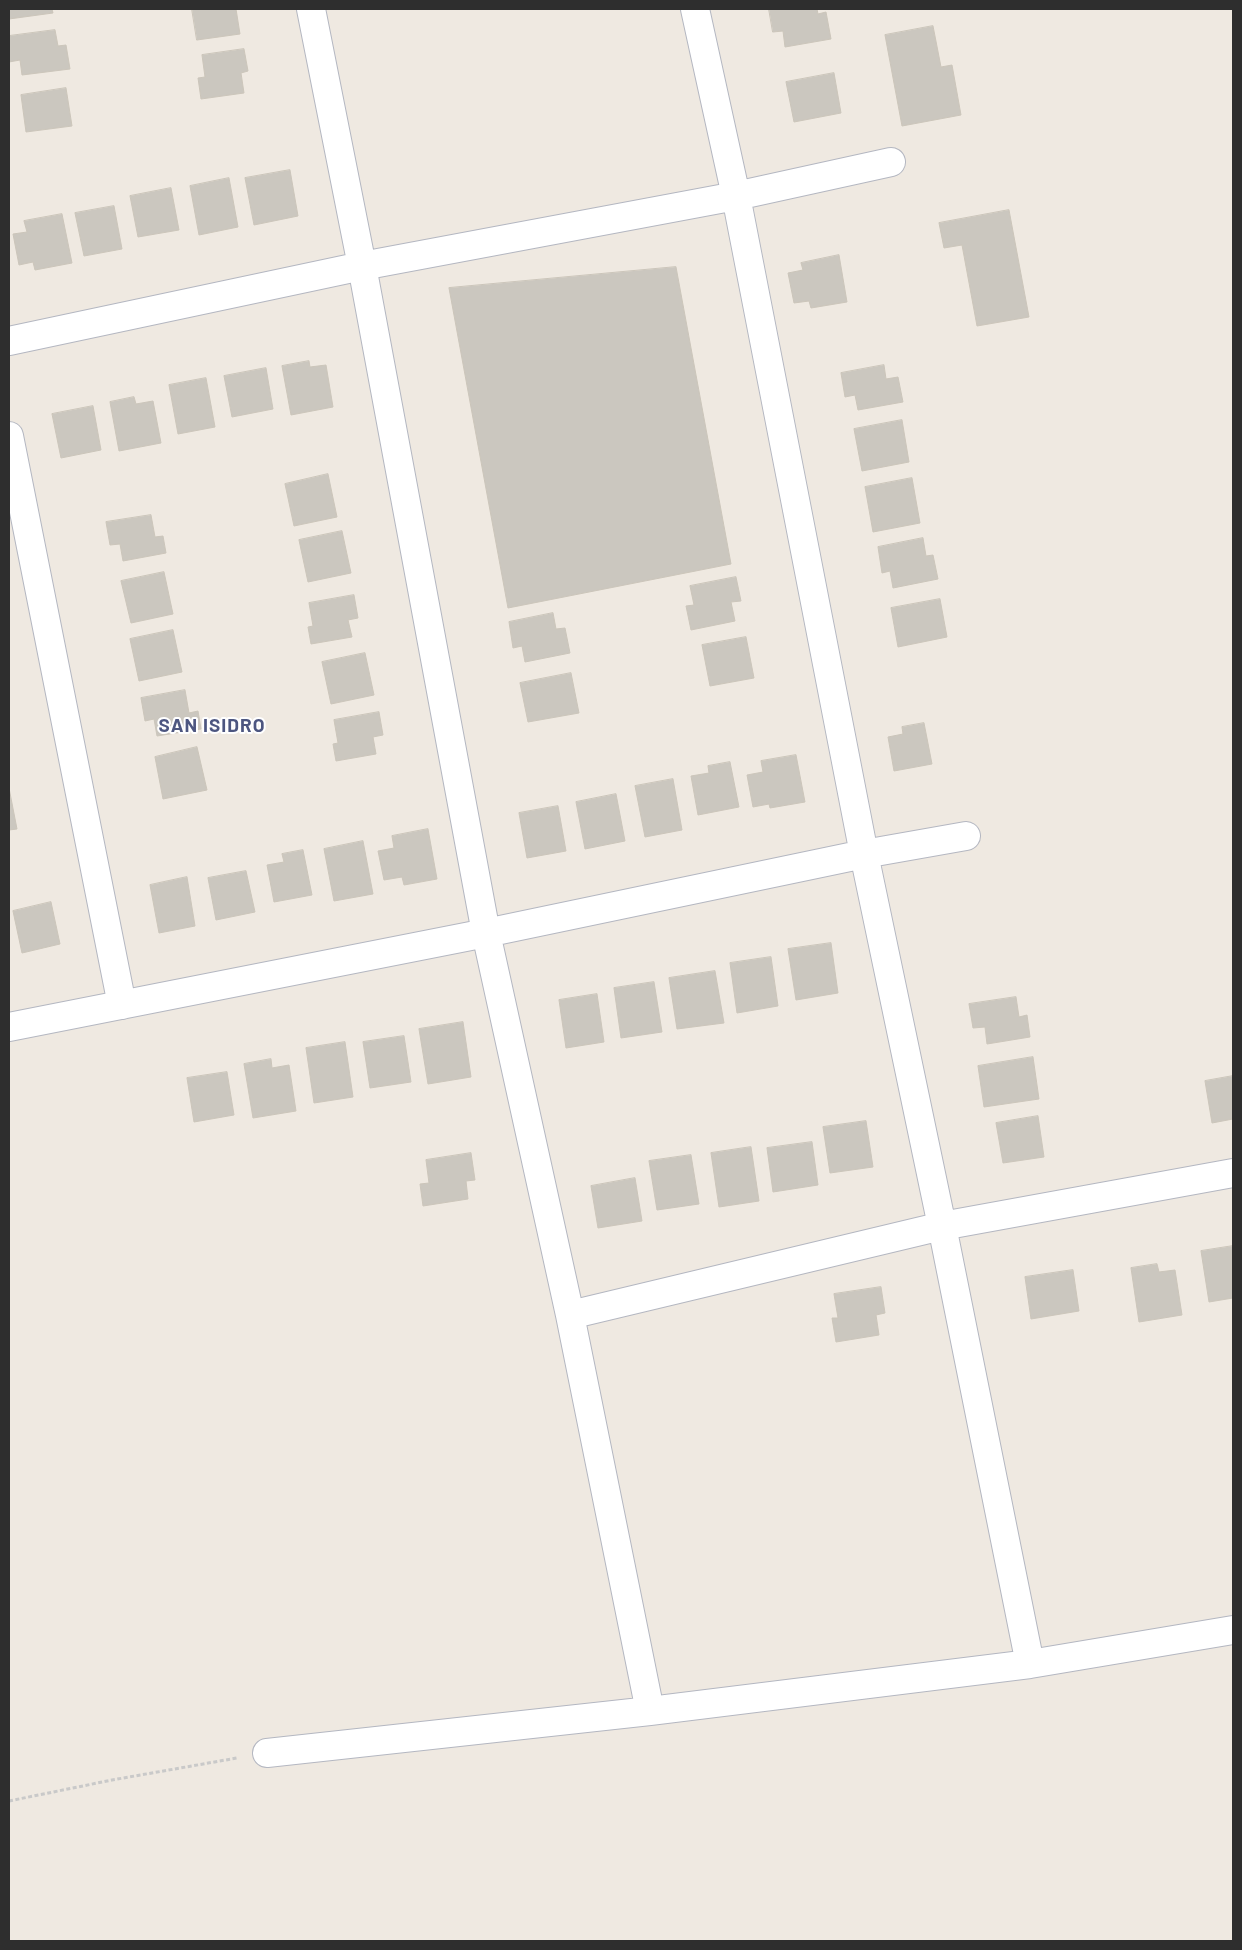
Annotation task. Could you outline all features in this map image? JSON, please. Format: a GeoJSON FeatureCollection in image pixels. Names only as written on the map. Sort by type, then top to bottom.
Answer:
{"type":"FeatureCollection","features":[{"type":"Feature","properties":{"kind":"street"},"geometry":{"type":"LineString","coordinates":[[311,9],[362,266],[486,933],[570,1315],[650,1711]]}},
{"type":"Feature","properties":{"kind":"street"},"geometry":{"type":"LineString","coordinates":[[695,9],[736,196],[864,854],[942,1226],[1030,1664]]}},
{"type":"Feature","properties":{"kind":"street"},"geometry":{"type":"LineString","coordinates":[[9,341],[362,266],[736,196],[891,162]]}},
{"type":"Feature","properties":{"kind":"street"},"geometry":{"type":"LineString","coordinates":[[9,436],[122,1005]]}},
{"type":"Feature","properties":{"kind":"street"},"geometry":{"type":"LineString","coordinates":[[9,1027],[486,933],[864,854],[966,836]]}},
{"type":"Feature","properties":{"kind":"street"},"geometry":{"type":"LineString","coordinates":[[570,1315],[942,1226],[1233,1173]]}},
{"type":"Feature","properties":{"kind":"street"},"geometry":{"type":"LineString","coordinates":[[267,1753],[650,1711],[1030,1664],[1233,1630]]}},
{"type":"Feature","properties":{"kind":"path"},"geometry":{"type":"LineString","coordinates":[[9,1801],[112,1780],[267,1753]]}},
{"type":"Feature","properties":{"kind":"building"},"geometry":{"type":"Polygon","coordinates":[[[9,9],[52,9],[53,13],[9,19],[9,9]]]}},
{"type":"Feature","properties":{"kind":"building"},"geometry":{"type":"Polygon","coordinates":[[[192,9],[236,9],[240,34],[197,40],[192,9]]]}},
{"type":"Feature","properties":{"kind":"building"},"geometry":{"type":"Polygon","coordinates":[[[769,9],[817,9],[818,14],[826,12],[831,39],[785,47],[783,31],[773,32],[769,9]]]}},
{"type":"Feature","properties":{"kind":"building"},"geometry":{"type":"Polygon","coordinates":[[[933,26],[941,67],[952,65],[961,115],[902,126],[885,35],[933,26]]]}},
{"type":"Feature","properties":{"kind":"building"},"geometry":{"type":"Polygon","coordinates":[[[55,30],[58,46],[66,45],[70,69],[22,75],[20,60],[9,62],[9,36],[55,30]]]}},
{"type":"Feature","properties":{"kind":"building"},"geometry":{"type":"Polygon","coordinates":[[[244,49],[248,71],[241,73],[244,93],[201,99],[198,78],[205,77],[202,55],[244,49]]]}},
{"type":"Feature","properties":{"kind":"building"},"geometry":{"type":"Polygon","coordinates":[[[834,73],[841,113],[794,122],[786,82],[834,73]]]}},
{"type":"Feature","properties":{"kind":"building"},"geometry":{"type":"Polygon","coordinates":[[[66,88],[72,126],[26,132],[21,95],[66,88]]]}},
{"type":"Feature","properties":{"kind":"building"},"geometry":{"type":"Polygon","coordinates":[[[290,170],[298,216],[254,225],[245,178],[290,170]]]}},
{"type":"Feature","properties":{"kind":"building"},"geometry":{"type":"Polygon","coordinates":[[[229,178],[238,227],[199,235],[190,186],[229,178]]]}},
{"type":"Feature","properties":{"kind":"building"},"geometry":{"type":"Polygon","coordinates":[[[171,188],[179,230],[138,237],[130,196],[171,188]]]}},
{"type":"Feature","properties":{"kind":"building"},"geometry":{"type":"Polygon","coordinates":[[[114,206],[122,249],[84,256],[75,213],[114,206]]]}},
{"type":"Feature","properties":{"kind":"building"},"geometry":{"type":"Polygon","coordinates":[[[1009,210],[1029,317],[977,326],[962,245],[944,248],[939,223],[1009,210]]]}},
{"type":"Feature","properties":{"kind":"building"},"geometry":{"type":"Polygon","coordinates":[[[62,214],[72,263],[35,270],[33,262],[19,265],[13,234],[27,232],[24,221],[62,214]]]}},
{"type":"Feature","properties":{"kind":"building"},"geometry":{"type":"Polygon","coordinates":[[[839,255],[847,302],[811,308],[809,301],[794,303],[788,273],[803,270],[801,263],[839,255]]]}},
{"type":"Feature","properties":{"kind":"building"},"geometry":{"type":"Polygon","coordinates":[[[676,267],[731,564],[508,608],[449,288],[676,267]]]}},
{"type":"Feature","properties":{"kind":"building"},"geometry":{"type":"Polygon","coordinates":[[[309,361],[310,367],[326,365],[333,407],[291,415],[282,366],[309,361]]]}},
{"type":"Feature","properties":{"kind":"building"},"geometry":{"type":"Polygon","coordinates":[[[884,365],[886,379],[898,377],[903,402],[858,410],[855,395],[845,397],[841,373],[884,365]]]}},
{"type":"Feature","properties":{"kind":"building"},"geometry":{"type":"Polygon","coordinates":[[[266,368],[273,409],[232,417],[224,376],[266,368]]]}},
{"type":"Feature","properties":{"kind":"building"},"geometry":{"type":"Polygon","coordinates":[[[206,378],[215,427],[178,434],[169,385],[206,378]]]}},
{"type":"Feature","properties":{"kind":"building"},"geometry":{"type":"Polygon","coordinates":[[[134,397],[136,404],[153,401],[161,443],[119,451],[110,402],[134,397]]]}},
{"type":"Feature","properties":{"kind":"building"},"geometry":{"type":"Polygon","coordinates":[[[93,406],[101,450],[61,458],[52,414],[93,406]]]}},
{"type":"Feature","properties":{"kind":"building"},"geometry":{"type":"Polygon","coordinates":[[[902,420],[909,462],[862,471],[854,429],[902,420]]]}},
{"type":"Feature","properties":{"kind":"building"},"geometry":{"type":"Polygon","coordinates":[[[328,474],[337,517],[294,526],[285,484],[328,474]]]}},
{"type":"Feature","properties":{"kind":"building"},"geometry":{"type":"Polygon","coordinates":[[[912,478],[920,523],[873,532],[865,487],[912,478]]]}},
{"type":"Feature","properties":{"kind":"building"},"geometry":{"type":"Polygon","coordinates":[[[151,515],[155,537],[163,536],[166,553],[123,561],[120,544],[110,545],[106,522],[151,515]]]}},
{"type":"Feature","properties":{"kind":"building"},"geometry":{"type":"Polygon","coordinates":[[[342,531],[351,573],[308,582],[299,540],[342,531]]]}},
{"type":"Feature","properties":{"kind":"building"},"geometry":{"type":"Polygon","coordinates":[[[923,538],[926,556],[933,555],[938,579],[893,588],[890,571],[882,573],[878,547],[923,538]]]}},
{"type":"Feature","properties":{"kind":"building"},"geometry":{"type":"Polygon","coordinates":[[[164,572],[173,614],[131,623],[121,581],[164,572]]]}},
{"type":"Feature","properties":{"kind":"building"},"geometry":{"type":"Polygon","coordinates":[[[736,577],[741,601],[731,602],[735,621],[691,630],[686,606],[694,605],[690,586],[736,577]]]}},
{"type":"Feature","properties":{"kind":"building"},"geometry":{"type":"Polygon","coordinates":[[[354,595],[358,618],[348,620],[352,637],[311,644],[308,627],[313,626],[309,603],[354,595]]]}},
{"type":"Feature","properties":{"kind":"building"},"geometry":{"type":"Polygon","coordinates":[[[940,599],[947,637],[898,647],[891,608],[940,599]]]}},
{"type":"Feature","properties":{"kind":"building"},"geometry":{"type":"Polygon","coordinates":[[[553,613],[556,629],[565,628],[570,653],[525,662],[522,646],[513,648],[509,622],[553,613]]]}},
{"type":"Feature","properties":{"kind":"building"},"geometry":{"type":"Polygon","coordinates":[[[173,630],[182,672],[139,681],[130,639],[173,630]]]}},
{"type":"Feature","properties":{"kind":"building"},"geometry":{"type":"Polygon","coordinates":[[[746,637],[754,678],[710,686],[702,645],[746,637]]]}},
{"type":"Feature","properties":{"kind":"building"},"geometry":{"type":"Polygon","coordinates":[[[365,653],[374,695],[331,704],[322,662],[365,653]]]}},
{"type":"Feature","properties":{"kind":"building"},"geometry":{"type":"Polygon","coordinates":[[[571,673],[579,713],[528,722],[520,683],[571,673]]]}},
{"type":"Feature","properties":{"kind":"building"},"geometry":{"type":"Polygon","coordinates":[[[185,690],[189,713],[198,711],[201,729],[157,736],[154,719],[145,721],[141,698],[185,690]]]}},
{"type":"Feature","properties":{"kind":"building"},"geometry":{"type":"Polygon","coordinates":[[[379,712],[383,735],[373,737],[376,754],[336,761],[333,744],[338,743],[334,720],[379,712]]]}},
{"type":"Feature","properties":{"kind":"building"},"geometry":{"type":"Polygon","coordinates":[[[924,723],[932,764],[894,771],[888,737],[903,734],[902,727],[924,723]]]}},
{"type":"Feature","properties":{"kind":"building"},"geometry":{"type":"Polygon","coordinates":[[[197,747],[207,790],[163,799],[155,757],[197,747]]]}},
{"type":"Feature","properties":{"kind":"building"},"geometry":{"type":"Polygon","coordinates":[[[796,755],[805,802],[770,808],[769,804],[753,807],[747,775],[763,772],[761,761],[796,755]]]}},
{"type":"Feature","properties":{"kind":"building"},"geometry":{"type":"Polygon","coordinates":[[[730,762],[739,807],[698,815],[691,776],[709,773],[708,766],[730,762]]]}},
{"type":"Feature","properties":{"kind":"building"},"geometry":{"type":"Polygon","coordinates":[[[673,779],[682,830],[645,837],[635,786],[673,779]]]}},
{"type":"Feature","properties":{"kind":"building"},"geometry":{"type":"Polygon","coordinates":[[[9,788],[17,829],[9,830],[9,788]]]}},
{"type":"Feature","properties":{"kind":"building"},"geometry":{"type":"Polygon","coordinates":[[[616,794],[625,841],[585,849],[576,802],[616,794]]]}},
{"type":"Feature","properties":{"kind":"building"},"geometry":{"type":"Polygon","coordinates":[[[558,806],[566,851],[527,858],[519,813],[558,806]]]}},
{"type":"Feature","properties":{"kind":"building"},"geometry":{"type":"Polygon","coordinates":[[[428,829],[437,879],[404,885],[402,877],[384,880],[378,851],[394,848],[392,836],[428,829]]]}},
{"type":"Feature","properties":{"kind":"building"},"geometry":{"type":"Polygon","coordinates":[[[363,841],[373,894],[334,901],[324,849],[363,841]]]}},
{"type":"Feature","properties":{"kind":"building"},"geometry":{"type":"Polygon","coordinates":[[[303,850],[312,895],[274,902],[267,865],[284,862],[282,854],[303,850]]]}},
{"type":"Feature","properties":{"kind":"building"},"geometry":{"type":"Polygon","coordinates":[[[246,871],[255,912],[216,920],[208,878],[246,871]]]}},
{"type":"Feature","properties":{"kind":"building"},"geometry":{"type":"Polygon","coordinates":[[[187,877],[195,926],[159,933],[150,885],[187,877]]]}},
{"type":"Feature","properties":{"kind":"building"},"geometry":{"type":"Polygon","coordinates":[[[51,902],[60,944],[22,953],[13,911],[51,902]]]}},
{"type":"Feature","properties":{"kind":"building"},"geometry":{"type":"Polygon","coordinates":[[[831,943],[838,993],[796,1000],[788,949],[831,943]]]}},
{"type":"Feature","properties":{"kind":"building"},"geometry":{"type":"Polygon","coordinates":[[[771,957],[778,1006],[737,1013],[730,963],[771,957]]]}},
{"type":"Feature","properties":{"kind":"building"},"geometry":{"type":"Polygon","coordinates":[[[715,971],[724,1023],[677,1029],[669,978],[715,971]]]}},
{"type":"Feature","properties":{"kind":"building"},"geometry":{"type":"Polygon","coordinates":[[[654,982],[662,1032],[621,1038],[614,988],[654,982]]]}},
{"type":"Feature","properties":{"kind":"building"},"geometry":{"type":"Polygon","coordinates":[[[597,994],[604,1042],[566,1048],[559,1000],[597,994]]]}},
{"type":"Feature","properties":{"kind":"building"},"geometry":{"type":"Polygon","coordinates":[[[1016,997],[1019,1017],[1027,1015],[1030,1037],[987,1044],[985,1027],[973,1028],[969,1004],[1016,997]]]}},
{"type":"Feature","properties":{"kind":"building"},"geometry":{"type":"Polygon","coordinates":[[[463,1022],[471,1077],[428,1084],[419,1029],[463,1022]]]}},
{"type":"Feature","properties":{"kind":"building"},"geometry":{"type":"Polygon","coordinates":[[[404,1036],[411,1082],[370,1088],[363,1042],[404,1036]]]}},
{"type":"Feature","properties":{"kind":"building"},"geometry":{"type":"Polygon","coordinates":[[[345,1042],[353,1097],[314,1103],[306,1048],[345,1042]]]}},
{"type":"Feature","properties":{"kind":"building"},"geometry":{"type":"Polygon","coordinates":[[[1033,1057],[1039,1099],[984,1107],[978,1066],[1033,1057]]]}},
{"type":"Feature","properties":{"kind":"building"},"geometry":{"type":"Polygon","coordinates":[[[271,1059],[272,1068],[289,1065],[296,1111],[253,1118],[244,1064],[271,1059]]]}},
{"type":"Feature","properties":{"kind":"building"},"geometry":{"type":"Polygon","coordinates":[[[227,1072],[234,1115],[194,1122],[187,1078],[227,1072]]]}},
{"type":"Feature","properties":{"kind":"building"},"geometry":{"type":"Polygon","coordinates":[[[1233,1076],[1233,1119],[1212,1123],[1205,1081],[1233,1076]]]}},
{"type":"Feature","properties":{"kind":"building"},"geometry":{"type":"Polygon","coordinates":[[[1038,1116],[1044,1157],[1003,1163],[996,1123],[1038,1116]]]}},
{"type":"Feature","properties":{"kind":"building"},"geometry":{"type":"Polygon","coordinates":[[[866,1121],[873,1167],[830,1173],[823,1127],[866,1121]]]}},
{"type":"Feature","properties":{"kind":"building"},"geometry":{"type":"Polygon","coordinates":[[[812,1142],[818,1185],[773,1192],[767,1148],[812,1142]]]}},
{"type":"Feature","properties":{"kind":"building"},"geometry":{"type":"Polygon","coordinates":[[[751,1147],[759,1201],[719,1207],[711,1153],[751,1147]]]}},
{"type":"Feature","properties":{"kind":"building"},"geometry":{"type":"Polygon","coordinates":[[[471,1153],[475,1180],[466,1181],[468,1199],[423,1206],[420,1184],[429,1183],[426,1160],[471,1153]]]}},
{"type":"Feature","properties":{"kind":"building"},"geometry":{"type":"Polygon","coordinates":[[[691,1155],[699,1204],[657,1210],[649,1161],[691,1155]]]}},
{"type":"Feature","properties":{"kind":"building"},"geometry":{"type":"Polygon","coordinates":[[[635,1178],[642,1221],[598,1228],[591,1186],[635,1178]]]}},
{"type":"Feature","properties":{"kind":"building"},"geometry":{"type":"Polygon","coordinates":[[[1233,1246],[1233,1298],[1209,1302],[1201,1251],[1233,1246]]]}},
{"type":"Feature","properties":{"kind":"building"},"geometry":{"type":"Polygon","coordinates":[[[1157,1264],[1159,1272],[1175,1270],[1182,1315],[1139,1322],[1131,1268],[1157,1264]]]}},
{"type":"Feature","properties":{"kind":"building"},"geometry":{"type":"Polygon","coordinates":[[[1073,1270],[1079,1311],[1031,1319],[1025,1277],[1073,1270]]]}},
{"type":"Feature","properties":{"kind":"building"},"geometry":{"type":"Polygon","coordinates":[[[881,1287],[885,1313],[876,1315],[879,1335],[836,1342],[832,1318],[838,1318],[834,1294],[881,1287]]]}},
{"type":"Feature","properties":{"kind":"district","name":"SAN ISIDRO"},"geometry":{"type":"Point","coordinates":[212,726]}}]}
